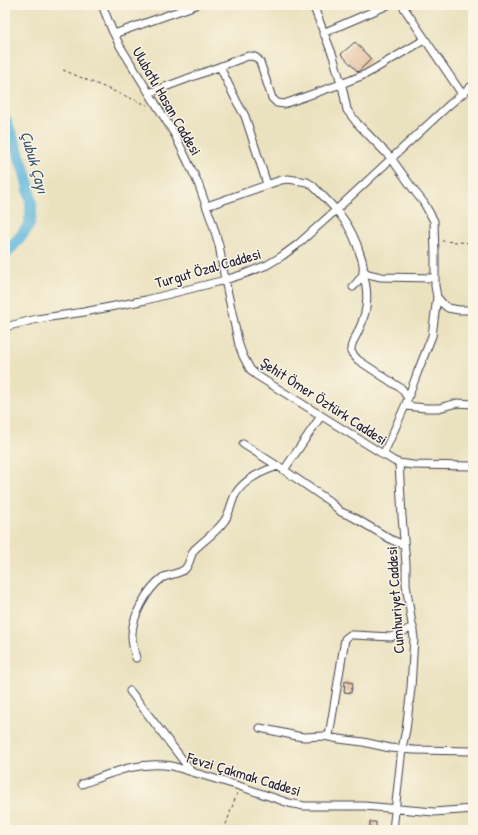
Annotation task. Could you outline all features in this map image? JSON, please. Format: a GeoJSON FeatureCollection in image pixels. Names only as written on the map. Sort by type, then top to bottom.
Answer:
{"type":"FeatureCollection","features":[{"type":"Feature","properties":{"kind":"street","name":"Ulubatlı Hasan Caddesi"},"geometry":{"type":"LineString","coordinates":[[102,5],[120,46],[178,142],[198,183],[219,245],[225,280]]}},
{"type":"Feature","properties":{"kind":"street"},"geometry":{"type":"LineString","coordinates":[[114,34],[196,5]]}},
{"type":"Feature","properties":{"kind":"street"},"geometry":{"type":"LineString","coordinates":[[313,5],[333,56],[346,106],[350,114],[391,158],[424,202],[434,221],[435,290],[437,297],[432,336],[405,406],[383,455]]}},
{"type":"Feature","properties":{"kind":"street"},"geometry":{"type":"LineString","coordinates":[[324,33],[388,5]]}},
{"type":"Feature","properties":{"kind":"street"},"geometry":{"type":"LineString","coordinates":[[402,5],[424,40],[462,94]]}},
{"type":"Feature","properties":{"kind":"street"},"geometry":{"type":"LineString","coordinates":[[148,93],[248,56],[256,58],[260,62],[274,101],[284,104],[366,74],[424,40]]}},
{"type":"Feature","properties":{"kind":"street"},"geometry":{"type":"LineString","coordinates":[[220,67],[245,116],[267,184]]}},
{"type":"Feature","properties":{"kind":"street","name":"Turgut Özal Caddesi"},"geometry":{"type":"LineString","coordinates":[[5,327],[37,319],[113,307],[181,291],[225,280],[275,261],[297,245],[473,85]]}},
{"type":"Feature","properties":{"kind":"street"},"geometry":{"type":"LineString","coordinates":[[207,206],[281,180],[288,179],[307,182],[312,185],[342,217],[353,235],[360,251],[366,291],[365,312],[351,346],[351,352],[358,360],[402,389],[408,398]]}},
{"type":"Feature","properties":{"kind":"street"},"geometry":{"type":"LineString","coordinates":[[363,273],[381,277],[435,278]]}},
{"type":"Feature","properties":{"kind":"street"},"geometry":{"type":"LineString","coordinates":[[353,288],[363,273]]}},
{"type":"Feature","properties":{"kind":"street","name":"Şehit Ömer Öztürk Caddesi"},"geometry":{"type":"LineString","coordinates":[[225,280],[239,345],[250,369],[256,375],[394,461],[413,465],[473,466]]}},
{"type":"Feature","properties":{"kind":"street"},"geometry":{"type":"LineString","coordinates":[[437,297],[448,308],[473,310]]}},
{"type":"Feature","properties":{"kind":"street"},"geometry":{"type":"LineString","coordinates":[[405,406],[439,408],[456,403],[473,404]]}},
{"type":"Feature","properties":{"kind":"street"},"geometry":{"type":"LineString","coordinates":[[136,658],[131,636],[141,606],[150,590],[162,578],[183,571],[186,568],[191,553],[215,532],[225,520],[235,496],[242,487],[262,472],[281,468],[320,416]]}},
{"type":"Feature","properties":{"kind":"street"},"geometry":{"type":"LineString","coordinates":[[243,444],[329,501],[341,512],[404,545]]}},
{"type":"Feature","properties":{"kind":"street","name":"Cumhuriyet Caddesi"},"geometry":{"type":"LineString","coordinates":[[393,830],[402,748],[406,730],[411,688],[414,638],[406,584],[399,463]]}},
{"type":"Feature","properties":{"kind":"street"},"geometry":{"type":"LineString","coordinates":[[329,736],[345,638],[350,635],[391,637],[413,626]]}},
{"type":"Feature","properties":{"kind":"street"},"geometry":{"type":"LineString","coordinates":[[130,691],[192,772]]}},
{"type":"Feature","properties":{"kind":"street"},"geometry":{"type":"LineString","coordinates":[[260,728],[297,736],[329,736],[390,748],[473,751]]}},
{"type":"Feature","properties":{"kind":"street","name":"Fevzi Çakmak Caddesi"},"geometry":{"type":"LineString","coordinates":[[82,784],[128,768],[144,765],[164,765],[239,786],[289,803],[304,806],[364,806],[434,812],[473,809]]}},
{"type":"Feature","properties":{"kind":"path"},"geometry":{"type":"LineString","coordinates":[[63,70],[159,110]]}},
{"type":"Feature","properties":{"kind":"path"},"geometry":{"type":"LineString","coordinates":[[442,241],[473,243]]}},
{"type":"Feature","properties":{"kind":"path"},"geometry":{"type":"LineString","coordinates":[[224,830],[239,786]]}},
{"type":"Feature","properties":{"kind":"building"},"geometry":{"type":"Polygon","coordinates":[[[355,42],[371,59],[358,72],[341,54],[355,42]]]}},
{"type":"Feature","properties":{"kind":"building"},"geometry":{"type":"Polygon","coordinates":[[[345,681],[353,683],[351,693],[344,692],[345,681]]]}},
{"type":"Feature","properties":{"kind":"building"},"geometry":{"type":"Polygon","coordinates":[[[370,822],[376,822],[376,829],[370,829],[370,822]]]}},
{"type":"Feature","properties":{"kind":"waterway","name":"Çubuk Çayı"},"geometry":{"type":"LineString","coordinates":[[5,119],[25,172],[31,202],[31,215],[28,226],[5,255]]}}]}
